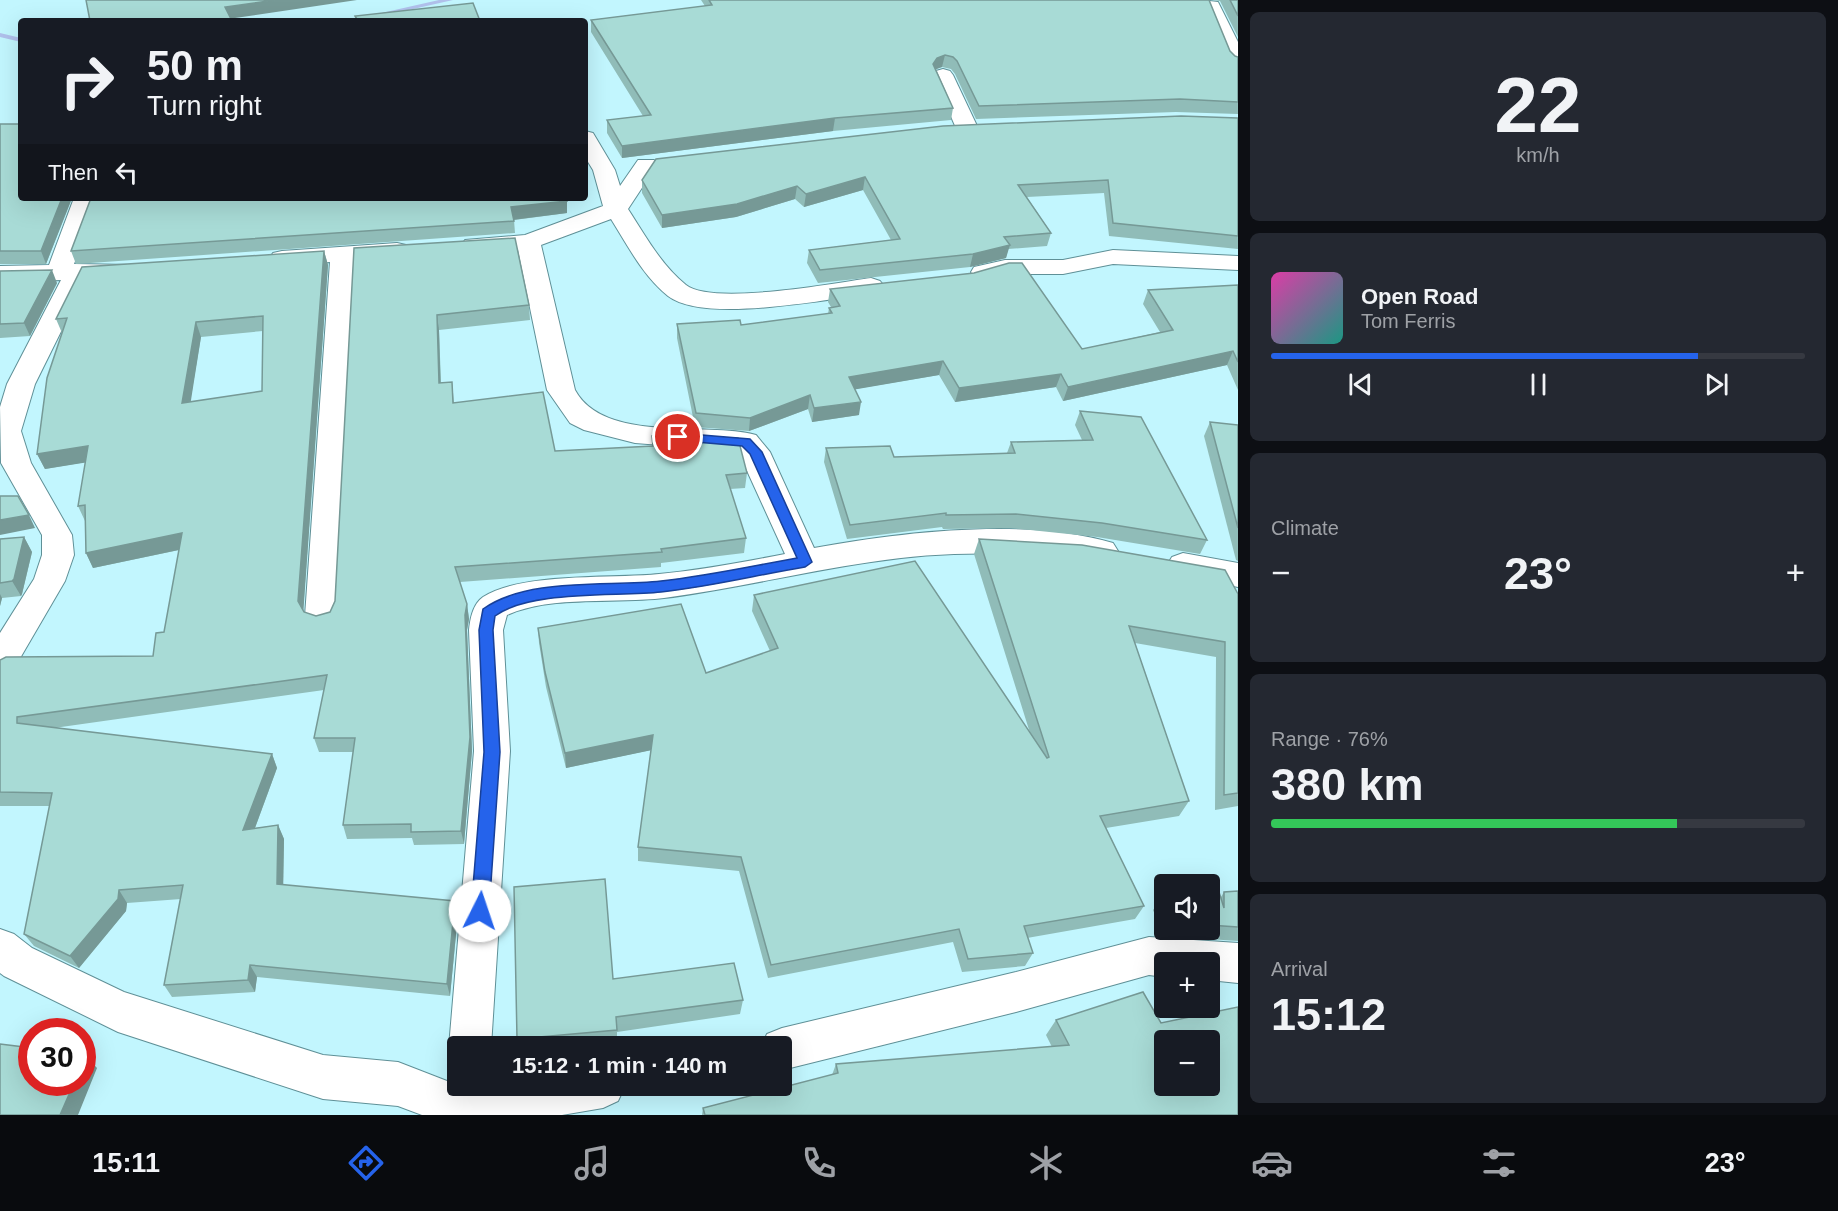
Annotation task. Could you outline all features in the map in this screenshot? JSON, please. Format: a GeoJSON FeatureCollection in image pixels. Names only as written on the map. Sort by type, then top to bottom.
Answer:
{"type":"FeatureCollection","features":[{"type":"Feature","properties":{"kind":"street"},"geometry":{"type":"LineString","coordinates":[[1209,2],[1238,62]]}},
{"type":"Feature","properties":{"kind":"street"},"geometry":{"type":"LineString","coordinates":[[943,75],[967,128]]}},
{"type":"Feature","properties":{"kind":"street"},"geometry":{"type":"LineString","coordinates":[[940,129],[990,127]]}},
{"type":"Feature","properties":{"kind":"street"},"geometry":{"type":"LineString","coordinates":[[588,143],[604,170],[616,209],[655,269],[679,292],[691,297],[726,303],[892,284]]}},
{"type":"Feature","properties":{"kind":"street"},"geometry":{"type":"LineString","coordinates":[[604,170],[669,161]]}},
{"type":"Feature","properties":{"kind":"street"},"geometry":{"type":"LineString","coordinates":[[260,260],[528,242],[616,209],[646,165]]}},
{"type":"Feature","properties":{"kind":"street"},"geometry":{"type":"LineString","coordinates":[[0,662],[49,581],[58,555],[57,535],[16,462],[7,431],[21,384],[68,273],[85,201]]}},
{"type":"Feature","properties":{"kind":"street"},"geometry":{"type":"LineString","coordinates":[[528,242],[561,390],[569,405],[590,422],[610,429],[746,442],[755,452],[805,562]]}},
{"type":"Feature","properties":{"kind":"street"},"geometry":{"type":"LineString","coordinates":[[321,616],[343,254]]}},
{"type":"Feature","properties":{"kind":"street"},"geometry":{"type":"LineString","coordinates":[[959,277],[1005,267],[1063,267],[1113,257],[1238,263]]}},
{"type":"Feature","properties":{"kind":"street"},"geometry":{"type":"LineString","coordinates":[[0,274],[68,273],[141,268]]}},
{"type":"Feature","properties":{"kind":"street"},"geometry":{"type":"LineString","coordinates":[[471,1036],[492,752],[486,630],[488,613],[503,602],[536,595],[662,586],[874,550],[976,541],[1057,543],[1238,575]]}},
{"type":"Feature","properties":{"kind":"street"},"geometry":{"type":"LineString","coordinates":[[0,948],[18,962],[118,1011],[323,1077],[398,1084],[466,1104],[527,1096]]}},
{"type":"Feature","properties":{"kind":"street"},"geometry":{"type":"LineString","coordinates":[[792,1047],[1005,995],[1149,956],[1238,963]]}},
{"type":"Feature","properties":{"kind":"building"},"geometry":{"type":"Polygon","coordinates":[[[86,0],[275,0],[225,7],[230,18],[89,18],[86,0]]]}},
{"type":"Feature","properties":{"kind":"building"},"geometry":{"type":"Polygon","coordinates":[[[709,0],[1209,0],[1230,51],[1238,57],[1238,102],[1180,99],[979,106],[957,61],[945,55],[937,58],[933,64],[953,108],[835,118],[622,146],[607,120],[651,115],[591,20],[712,5],[709,0]]]}},
{"type":"Feature","properties":{"kind":"building"},"geometry":{"type":"Polygon","coordinates":[[[1230,0],[1238,0],[1238,16],[1230,0]]]}},
{"type":"Feature","properties":{"kind":"building"},"geometry":{"type":"Polygon","coordinates":[[[473,3],[479,18],[356,18],[355,16],[473,3]]]}},
{"type":"Feature","properties":{"kind":"building"},"geometry":{"type":"Polygon","coordinates":[[[1181,116],[1238,118],[1238,236],[1113,223],[1108,180],[1018,185],[1051,233],[1004,237],[1010,245],[973,254],[820,270],[809,250],[900,239],[865,177],[806,194],[797,186],[737,204],[662,215],[642,180],[656,159],[943,126],[1181,116]]]}},
{"type":"Feature","properties":{"kind":"building"},"geometry":{"type":"Polygon","coordinates":[[[0,124],[18,124],[18,201],[61,201],[41,251],[0,251],[0,124]]]}},
{"type":"Feature","properties":{"kind":"building"},"geometry":{"type":"Polygon","coordinates":[[[90,201],[567,201],[511,207],[514,221],[71,251],[90,201]]]}},
{"type":"Feature","properties":{"kind":"building"},"geometry":{"type":"Polygon","coordinates":[[[515,238],[529,305],[437,315],[439,383],[452,382],[453,403],[543,392],[555,451],[653,446],[652,436],[738,438],[747,473],[726,475],[746,538],[661,549],[662,552],[455,567],[467,604],[465,615],[470,737],[461,831],[411,832],[411,824],[343,825],[355,738],[314,738],[327,675],[17,717],[17,723],[272,754],[243,830],[278,825],[277,884],[455,901],[447,984],[250,965],[248,980],[164,985],[183,885],[119,890],[118,899],[70,956],[24,934],[52,793],[0,792],[0,660],[6,657],[153,656],[156,633],[164,632],[182,533],[86,553],[85,505],[78,506],[88,446],[37,454],[47,378],[67,318],[56,319],[82,267],[324,251],[298,601],[304,612],[316,616],[330,612],[335,601],[354,248],[515,238]],[[263,316],[196,322],[182,403],[262,391],[263,316]]]}},
{"type":"Feature","properties":{"kind":"building"},"geometry":{"type":"Polygon","coordinates":[[[1009,263],[1022,263],[1082,349],[1173,330],[1148,290],[1238,285],[1238,362],[1233,351],[1068,387],[1061,374],[959,388],[943,361],[849,377],[861,402],[814,408],[810,395],[750,418],[696,413],[677,324],[740,320],[741,325],[832,313],[829,308],[840,306],[830,289],[974,273],[1009,263]]]}},
{"type":"Feature","properties":{"kind":"building"},"geometry":{"type":"Polygon","coordinates":[[[52,270],[24,323],[0,324],[0,271],[52,270]]]}},
{"type":"Feature","properties":{"kind":"building"},"geometry":{"type":"Polygon","coordinates":[[[1080,411],[1141,417],[1207,540],[1102,523],[1016,514],[946,515],[946,513],[850,525],[826,448],[890,446],[894,457],[1015,453],[1011,442],[1093,440],[1080,411]]]}},
{"type":"Feature","properties":{"kind":"building"},"geometry":{"type":"Polygon","coordinates":[[[1210,422],[1238,425],[1238,528],[1210,422]]]}},
{"type":"Feature","properties":{"kind":"building"},"geometry":{"type":"Polygon","coordinates":[[[0,496],[18,496],[29,515],[0,520],[0,496]]]}},
{"type":"Feature","properties":{"kind":"building"},"geometry":{"type":"Polygon","coordinates":[[[24,537],[14,579],[0,583],[0,539],[24,537]]]}},
{"type":"Feature","properties":{"kind":"building"},"geometry":{"type":"Polygon","coordinates":[[[979,539],[1082,545],[1225,570],[1238,594],[1238,793],[1224,795],[1225,642],[1129,626],[1189,801],[1100,816],[1144,906],[1024,926],[1033,953],[968,959],[959,929],[771,965],[741,857],[638,847],[653,735],[565,753],[545,672],[538,628],[681,604],[706,673],[778,648],[754,595],[915,561],[1047,758],[1049,757],[979,539]]]}},
{"type":"Feature","properties":{"kind":"building"},"geometry":{"type":"Polygon","coordinates":[[[605,879],[613,979],[734,963],[743,1000],[616,1017],[617,1030],[550,1036],[517,1036],[514,887],[605,879]]]}},
{"type":"Feature","properties":{"kind":"building"},"geometry":{"type":"Polygon","coordinates":[[[1238,891],[1238,927],[1220,926],[1220,895],[1224,908],[1224,892],[1238,891]]]}},
{"type":"Feature","properties":{"kind":"building"},"geometry":{"type":"Polygon","coordinates":[[[1143,992],[1154,1011],[1154,1018],[1158,1018],[1161,1023],[1185,1018],[1220,1018],[1220,1011],[1238,1007],[1238,1115],[705,1115],[703,1108],[749,1096],[792,1096],[792,1085],[838,1073],[836,1064],[1069,1045],[1056,1020],[1143,992]]]}},
{"type":"Feature","properties":{"kind":"building"},"geometry":{"type":"Polygon","coordinates":[[[0,1044],[18,1046],[18,1096],[68,1096],[60,1115],[0,1115],[0,1044]]]}},
{"type":"Feature","properties":{"kind":"waterway"},"geometry":{"type":"LineString","coordinates":[[364,18],[449,0]]}},
{"type":"Feature","properties":{"kind":"waterway"},"geometry":{"type":"LineString","coordinates":[[0,35],[18,39]]}},
{"type":"Feature","properties":{"kind":"route"},"geometry":{"type":"LineString","coordinates":[[480,911],[492,752],[490,673],[486,630],[488,613],[503,602],[536,595],[662,586],[805,562],[755,452],[746,442],[678,437]]}}]}
